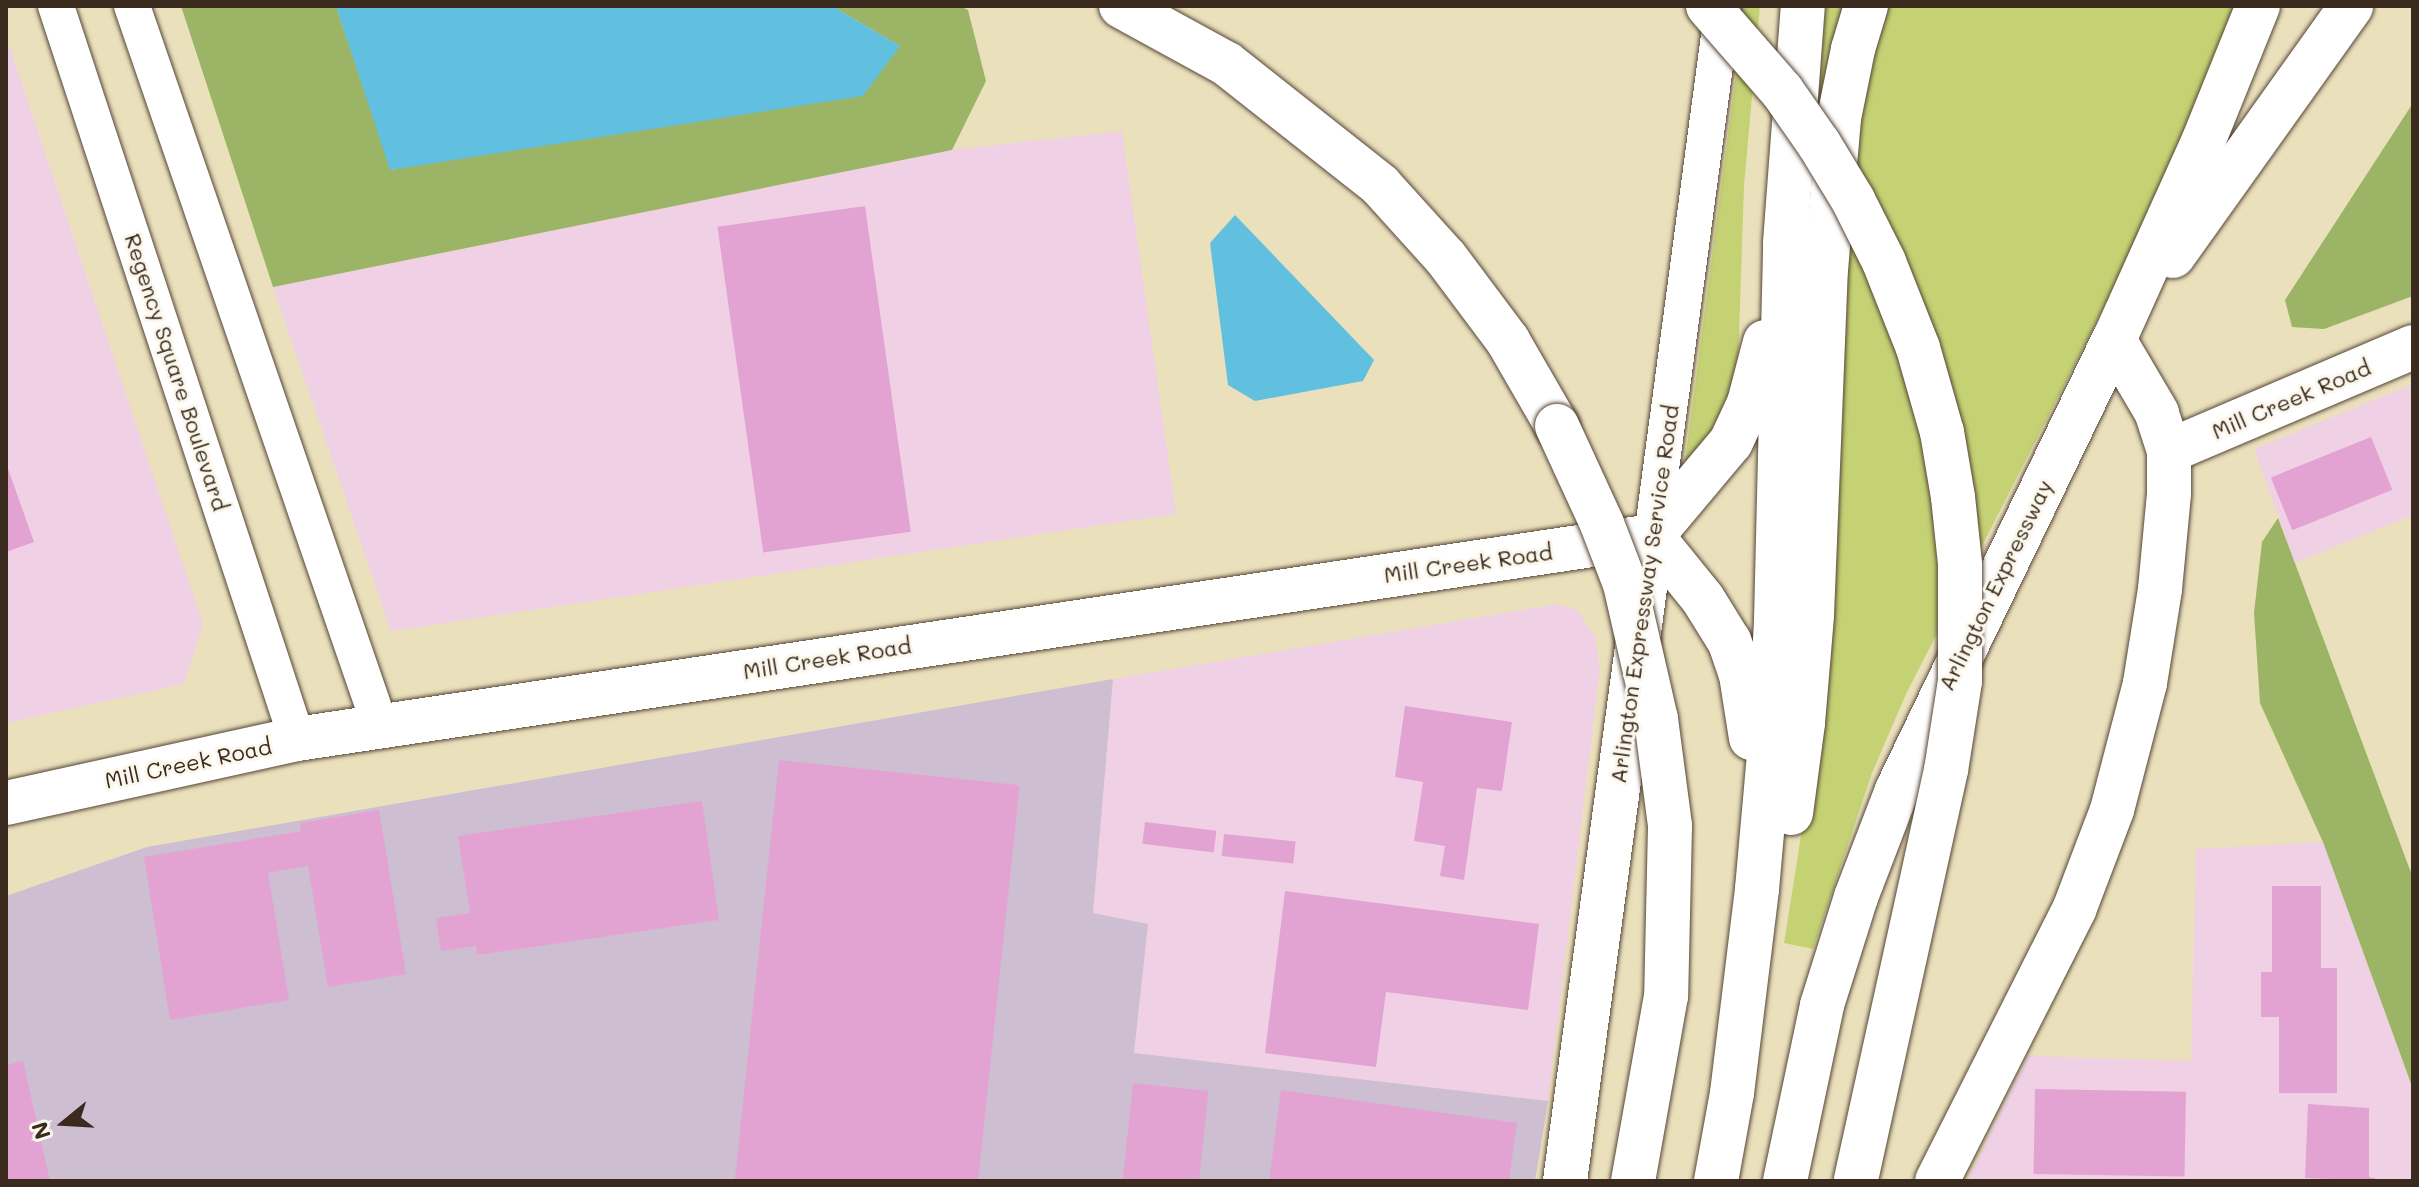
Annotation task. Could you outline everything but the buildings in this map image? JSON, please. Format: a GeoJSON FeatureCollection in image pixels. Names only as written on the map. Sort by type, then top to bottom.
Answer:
{"type":"FeatureCollection","features":[{"type":"Feature","properties":{"kind":"main road"},"geometry":{"type":"LineString","coordinates":[[1121,6],[1227,64],[1307,124],[1380,185],[1446,258],[1508,341],[1557,426],[1602,524],[1625,584],[1656,719],[1670,826],[1666,996],[1633,1181]]}},
{"type":"Feature","properties":{"kind":"main road"},"geometry":{"type":"LineString","coordinates":[[1708,6],[1789,102],[1846,189],[1872,237],[1918,348],[1942,432],[1953,497],[1960,564],[1960,681],[1943,784],[1856,1181]]}},
{"type":"Feature","properties":{"kind":"main road"},"geometry":{"type":"LineString","coordinates":[[1732,1093],[1757,889],[1776,620],[1789,173],[1803,6]]}},
{"type":"Feature","properties":{"kind":"main road"},"geometry":{"type":"LineString","coordinates":[[1716,1181],[1796,789],[1815,561],[1826,270],[1839,118],[1853,49],[1866,6]]}},
{"type":"Feature","properties":{"kind":"main road","name":"Arlington Expressway"},"geometry":{"type":"LineString","coordinates":[[1785,1181],[1822,1005],[1856,897],[1897,790],[2114,340],[2203,142],[2258,6]]}},
{"type":"Feature","properties":{"kind":"main road"},"geometry":{"type":"LineString","coordinates":[[1937,1181],[2074,910],[2112,810],[2145,683],[2160,589],[2169,494],[2169,451],[2157,413],[2114,340],[2351,6]]}},
{"type":"Feature","properties":{"kind":"main road"},"geometry":{"type":"LineString","coordinates":[[1757,889],[1751,727],[1741,675],[1716,619],[1652,536],[1719,458],[1749,403],[1765,344],[1789,173]]}},
{"type":"Feature","properties":{"kind":"main road","name":"Mill Creek Road"},"geometry":{"type":"LineString","coordinates":[[2169,451],[2413,347]]}},
{"type":"Feature","properties":{"kind":"main road","name":"Mill Creek Road"},"geometry":{"type":"LineString","coordinates":[[6,803],[297,739],[1652,536]]}},
{"type":"Feature","properties":{"kind":"main road","name":"Arlington Expressway Service Road"},"geometry":{"type":"LineString","coordinates":[[1565,1181],[1652,536]]}},
{"type":"Feature","properties":{"kind":"street","name":"Regency Square Boulevard"},"geometry":{"type":"LineString","coordinates":[[56,6],[297,739]]}},
{"type":"Feature","properties":{"kind":"street"},"geometry":{"type":"LineString","coordinates":[[132,6],[380,726]]}},
{"type":"Feature","properties":{"kind":"street","name":"Arlington Expressway Service Road"},"geometry":{"type":"LineString","coordinates":[[1652,536],[1723,6]]}},
{"type":"Feature","properties":{"kind":"shaded area"},"geometry":{"type":"Polygon","coordinates":[[[6,36],[203,624],[184,684],[6,723],[6,36]]]}},
{"type":"Feature","properties":{"kind":"shaded area"},"geometry":{"type":"Polygon","coordinates":[[[1122,131],[1176,514],[391,631],[273,287],[952,150],[1122,131]]]}},
{"type":"Feature","properties":{"kind":"shaded area"},"geometry":{"type":"Polygon","coordinates":[[[2413,384],[2413,515],[2295,563],[2254,449],[2413,384]]]}},
{"type":"Feature","properties":{"kind":"shaded area"},"geometry":{"type":"Polygon","coordinates":[[[1558,604],[1578,611],[1595,637],[1600,667],[1548,1101],[1134,1053],[1148,924],[1093,913],[1113,679],[1558,604]]]}},
{"type":"Feature","properties":{"kind":"shaded area"},"geometry":{"type":"Polygon","coordinates":[[[1113,679],[1093,913],[1148,924],[1134,1053],[1548,1101],[1535,1181],[6,1181],[6,896],[147,847],[1113,679]]]}},
{"type":"Feature","properties":{"kind":"shaded area"},"geometry":{"type":"Polygon","coordinates":[[[2323,842],[2413,1089],[2413,1181],[1967,1181],[2028,1056],[2191,1061],[2196,849],[2323,842]]]}},
{"type":"Feature","properties":{"kind":"green space"},"geometry":{"type":"Polygon","coordinates":[[[181,6],[336,6],[391,170],[900,46],[832,6],[960,6],[968,10],[986,81],[952,150],[273,287],[181,6]]]}},
{"type":"Feature","properties":{"kind":"green space"},"geometry":{"type":"Polygon","coordinates":[[[1745,6],[1760,6],[1744,186],[1738,366],[1728,414],[1694,459],[1685,461],[1745,6]]]}},
{"type":"Feature","properties":{"kind":"green space"},"geometry":{"type":"Polygon","coordinates":[[[1826,6],[1853,6],[1814,221],[1817,86],[1826,6]]]}},
{"type":"Feature","properties":{"kind":"green space"},"geometry":{"type":"Polygon","coordinates":[[[1882,6],[2238,6],[2210,82],[2122,272],[1906,694],[1872,773],[1813,949],[1784,943],[1804,817],[1835,254],[1882,6]]]}},
{"type":"Feature","properties":{"kind":"green space"},"geometry":{"type":"Polygon","coordinates":[[[2413,103],[2413,296],[2324,329],[2292,327],[2285,300],[2413,103]]]}},
{"type":"Feature","properties":{"kind":"green space"},"geometry":{"type":"Polygon","coordinates":[[[2278,518],[2413,878],[2413,1089],[2323,842],[2260,703],[2254,613],[2262,542],[2278,518]]]}},
{"type":"Feature","properties":{"kind":"water"},"geometry":{"type":"Polygon","coordinates":[[[336,6],[832,6],[900,46],[863,96],[390,170],[336,6]]]}},
{"type":"Feature","properties":{"kind":"water"},"geometry":{"type":"Polygon","coordinates":[[[1235,215],[1374,360],[1363,381],[1255,401],[1228,385],[1210,243],[1235,215]]]}}]}
